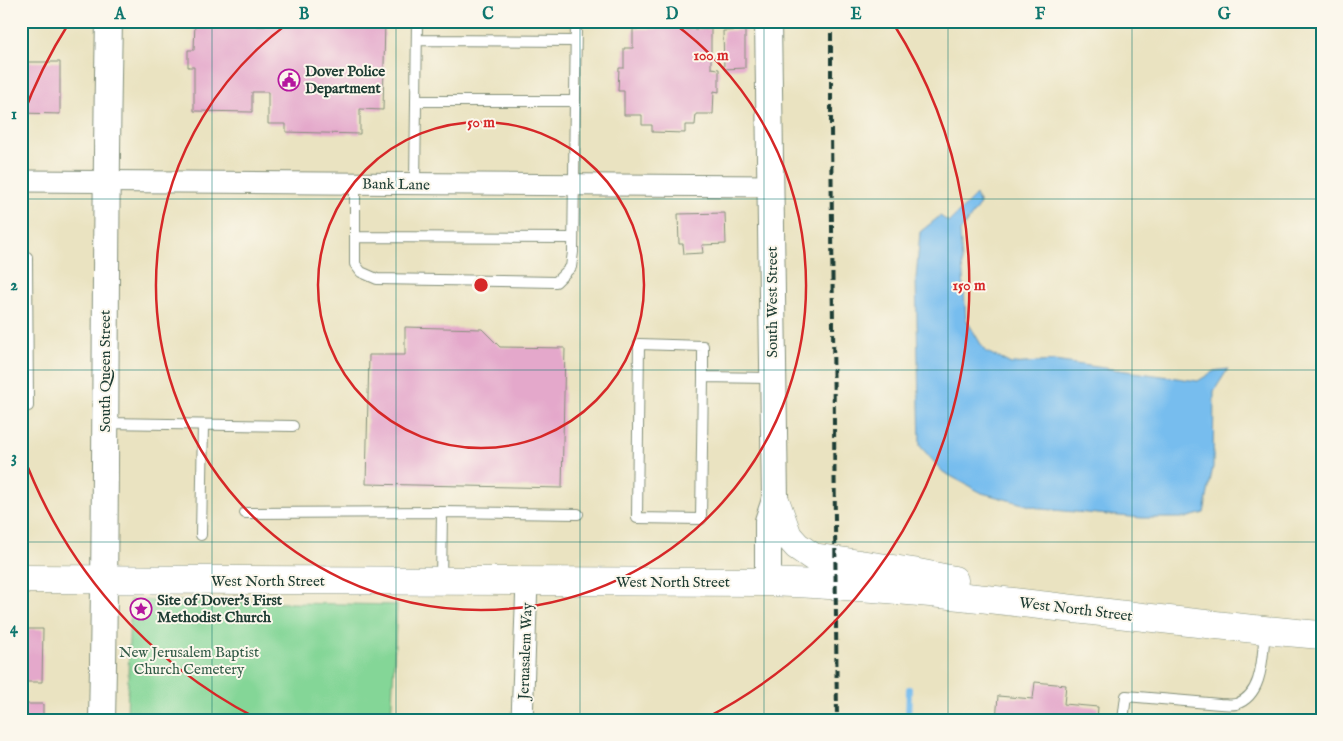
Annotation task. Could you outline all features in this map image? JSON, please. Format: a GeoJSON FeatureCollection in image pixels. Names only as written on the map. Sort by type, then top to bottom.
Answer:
{"type":"FeatureCollection","features":[{"type":"Feature","properties":{"kind":"main road"},"geometry":{"type":"LineString","coordinates":[[774,500],[788,536],[797,546],[813,557],[949,579],[1055,607]]}},
{"type":"Feature","properties":{"kind":"main road","name":"West North Street"},"geometry":{"type":"LineString","coordinates":[[21,579],[768,582],[835,584],[963,596],[1265,631],[1322,635]]}},
{"type":"Feature","properties":{"kind":"street","name":"South Queen Street"},"geometry":{"type":"LineString","coordinates":[[102,720],[105,580],[104,423],[108,21]]}},
{"type":"Feature","properties":{"kind":"street","name":"South West Street"},"geometry":{"type":"LineString","coordinates":[[768,21],[774,500],[768,521],[768,582]]}},
{"type":"Feature","properties":{"kind":"street","name":"Bank Lane"},"geometry":{"type":"LineString","coordinates":[[21,182],[771,186]]}},
{"type":"Feature","properties":{"kind":"street","name":"Jeruasalem Way"},"geometry":{"type":"LineString","coordinates":[[522,720],[527,582]]}},
{"type":"Feature","properties":{"kind":"lane"},"geometry":{"type":"LineString","coordinates":[[415,184],[418,21]]}},
{"type":"Feature","properties":{"kind":"lane"},"geometry":{"type":"LineString","coordinates":[[355,184],[355,264],[361,272],[377,280],[556,282],[571,267],[576,21]]}},
{"type":"Feature","properties":{"kind":"lane"},"geometry":{"type":"LineString","coordinates":[[418,40],[576,41]]}},
{"type":"Feature","properties":{"kind":"lane"},"geometry":{"type":"LineString","coordinates":[[416,101],[575,101]]}},
{"type":"Feature","properties":{"kind":"lane"},"geometry":{"type":"LineString","coordinates":[[355,237],[573,238]]}},
{"type":"Feature","properties":{"kind":"lane"},"geometry":{"type":"LineString","coordinates":[[21,257],[27,257],[28,406],[21,406]]}},
{"type":"Feature","properties":{"kind":"lane"},"geometry":{"type":"LineString","coordinates":[[639,344],[703,346],[703,378],[701,519],[636,518],[639,344]]}},
{"type":"Feature","properties":{"kind":"lane"},"geometry":{"type":"LineString","coordinates":[[703,378],[773,378]]}},
{"type":"Feature","properties":{"kind":"lane"},"geometry":{"type":"LineString","coordinates":[[104,423],[293,426]]}},
{"type":"Feature","properties":{"kind":"lane"},"geometry":{"type":"LineString","coordinates":[[201,535],[203,425]]}},
{"type":"Feature","properties":{"kind":"lane"},"geometry":{"type":"LineString","coordinates":[[441,582],[442,512]]}},
{"type":"Feature","properties":{"kind":"lane"},"geometry":{"type":"LineString","coordinates":[[245,513],[442,512],[578,514]]}},
{"type":"Feature","properties":{"kind":"lane"},"geometry":{"type":"LineString","coordinates":[[1123,720],[1126,696],[1220,704],[1235,704],[1248,697],[1255,688],[1259,675],[1265,631]]}},
{"type":"Feature","properties":{"kind":"green space","name":"New Jerusalem Baptist Church Cemetery"},"geometry":{"type":"Polygon","coordinates":[[[130,600],[397,605],[391,720],[127,720],[130,600]]]}},
{"type":"Feature","properties":{"kind":"water"},"geometry":{"type":"Polygon","coordinates":[[[976,195],[980,204],[960,232],[966,319],[985,351],[1011,364],[1054,361],[1198,381],[1214,371],[1228,369],[1214,391],[1213,467],[1204,513],[1185,518],[1142,518],[1042,509],[982,493],[943,472],[920,446],[916,279],[920,232],[940,216],[949,222],[976,195]]]}},
{"type":"Feature","properties":{"kind":"building","name":"Dover Police Department"},"geometry":{"type":"Polygon","coordinates":[[[195,21],[257,21],[257,26],[266,26],[267,21],[385,21],[383,110],[360,109],[360,134],[286,132],[286,124],[268,124],[268,92],[252,92],[252,112],[194,111],[194,67],[188,67],[188,50],[194,50],[195,21]]]}},
{"type":"Feature","properties":{"kind":"building"},"geometry":{"type":"Polygon","coordinates":[[[633,29],[711,29],[711,68],[719,69],[719,92],[714,91],[713,114],[696,114],[695,125],[685,125],[685,133],[652,132],[652,125],[642,125],[642,115],[624,115],[624,91],[618,91],[619,68],[624,68],[624,48],[633,48],[633,29]]]}},
{"type":"Feature","properties":{"kind":"building"},"geometry":{"type":"Polygon","coordinates":[[[745,30],[745,68],[724,69],[723,31],[745,30]]]}},
{"type":"Feature","properties":{"kind":"building"},"geometry":{"type":"Polygon","coordinates":[[[21,62],[60,62],[60,114],[21,113],[21,62]]]}},
{"type":"Feature","properties":{"kind":"building"},"geometry":{"type":"Polygon","coordinates":[[[725,213],[726,244],[702,245],[703,253],[684,254],[683,244],[679,244],[678,214],[725,213]]]}},
{"type":"Feature","properties":{"kind":"building"},"geometry":{"type":"Polygon","coordinates":[[[405,327],[482,329],[500,347],[565,348],[562,488],[366,484],[369,355],[405,355],[405,327]]]}},
{"type":"Feature","properties":{"kind":"building"},"geometry":{"type":"Polygon","coordinates":[[[21,629],[43,629],[42,682],[21,682],[21,629]]]}},
{"type":"Feature","properties":{"kind":"building"},"geometry":{"type":"Polygon","coordinates":[[[1035,682],[1066,685],[1064,704],[1098,707],[1097,720],[996,720],[998,696],[1033,699],[1035,682]]]}},
{"type":"Feature","properties":{"kind":"building"},"geometry":{"type":"Polygon","coordinates":[[[21,704],[43,704],[43,720],[21,720],[21,704]]]}},
{"type":"Feature","properties":{"kind":"waterway"},"geometry":{"type":"LineString","coordinates":[[908,720],[909,689]]}},
{"type":"Feature","properties":{"kind":"railway"},"geometry":{"type":"LineString","coordinates":[[831,21],[837,720]]}},
{"type":"Feature","properties":{"kind":"place","name":"Dover Police Department"},"geometry":{"type":"Point","coordinates":[289,80]}},
{"type":"Feature","properties":{"kind":"place","name":"Site of Dover’s First Methodist Church"},"geometry":{"type":"Point","coordinates":[141,609]}}]}
